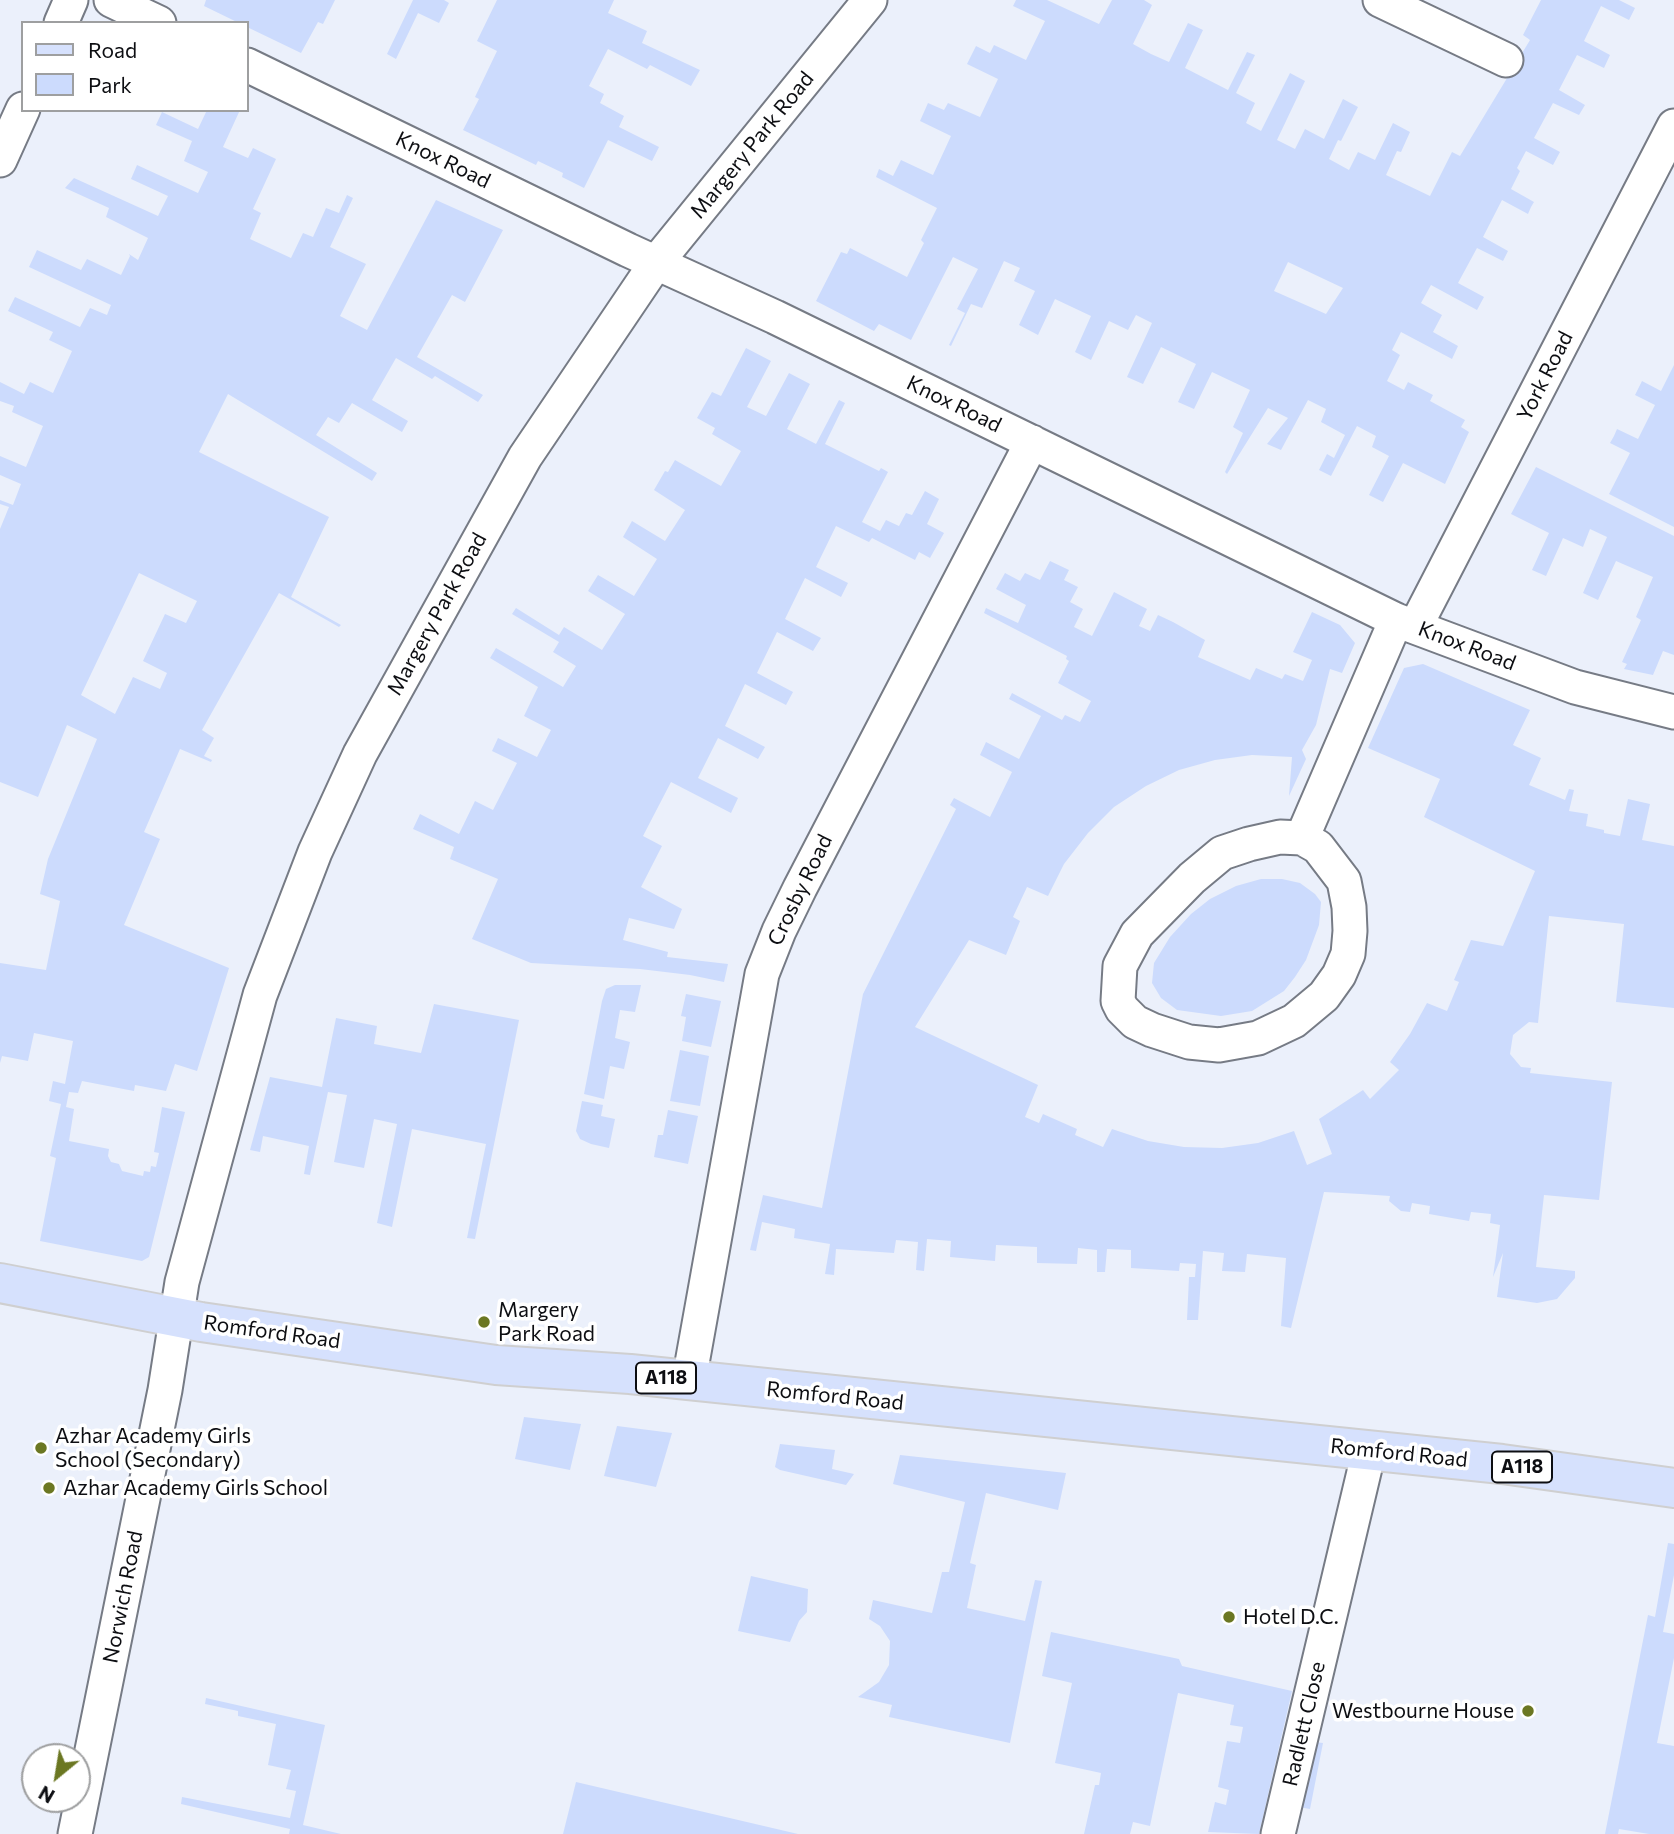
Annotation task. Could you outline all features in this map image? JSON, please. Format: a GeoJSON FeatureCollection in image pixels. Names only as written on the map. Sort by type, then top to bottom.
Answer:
{"type":"FeatureCollection","features":[{"type":"Feature","properties":{"kind":"main road","name":"Romford Road"},"geometry":{"type":"LineString","coordinates":[[0,1283],[176,1317],[496,1365],[689,1380],[1502,1464],[1674,1488]]}},
{"type":"Feature","properties":{"kind":"street"},"geometry":{"type":"LineString","coordinates":[[62,21],[71,0]]}},
{"type":"Feature","properties":{"kind":"street"},"geometry":{"type":"LineString","coordinates":[[111,0],[155,21]]}},
{"type":"Feature","properties":{"kind":"street","name":"Margery Park Road"},"geometry":{"type":"LineString","coordinates":[[176,1317],[182,1282],[260,995],[326,828],[360,754],[525,457],[656,263],[870,0]]}},
{"type":"Feature","properties":{"kind":"street"},"geometry":{"type":"LineString","coordinates":[[1380,0],[1506,60]]}},
{"type":"Feature","properties":{"kind":"street","name":"Knox Road"},"geometry":{"type":"LineString","coordinates":[[248,65],[1406,623],[1575,687],[1674,712]]}},
{"type":"Feature","properties":{"kind":"street"},"geometry":{"type":"LineString","coordinates":[[0,160],[22,112]]}},
{"type":"Feature","properties":{"kind":"street","name":"York Road"},"geometry":{"type":"LineString","coordinates":[[1302,838],[1406,623],[1674,126]]}},
{"type":"Feature","properties":{"kind":"street","name":"Crosby Road"},"geometry":{"type":"LineString","coordinates":[[689,1380],[762,974],[779,930],[800,888],[1032,442]]}},
{"type":"Feature","properties":{"kind":"street"},"geometry":{"type":"LineString","coordinates":[[1280,837],[1302,838],[1318,847],[1332,863],[1344,881],[1349,907],[1348,954],[1339,975],[1324,996],[1294,1021],[1269,1033],[1258,1038],[1219,1045],[1189,1042],[1135,1022],[1118,1001],[1120,966],[1137,934],[1192,878],[1222,853],[1280,837]]}},
{"type":"Feature","properties":{"kind":"street","name":"Norwich Road"},"geometry":{"type":"LineString","coordinates":[[75,1834],[165,1390],[176,1317]]}},
{"type":"Feature","properties":{"kind":"street","name":"Radlett Close"},"geometry":{"type":"LineString","coordinates":[[1278,1834],[1369,1451]]}},
{"type":"Feature","properties":{"kind":"green space"},"geometry":{"type":"Polygon","coordinates":[[[206,0],[335,0],[323,24],[318,22],[301,53],[248,27],[248,21],[235,21],[204,6],[206,0]]]}},
{"type":"Feature","properties":{"kind":"green space"},"geometry":{"type":"Polygon","coordinates":[[[413,0],[444,0],[449,3],[439,23],[418,13],[396,59],[387,54],[413,0]]]}},
{"type":"Feature","properties":{"kind":"green space"},"geometry":{"type":"Polygon","coordinates":[[[497,0],[614,0],[608,13],[647,31],[642,43],[700,70],[691,86],[650,65],[647,69],[608,49],[589,86],[604,94],[600,103],[624,116],[619,127],[659,147],[652,161],[608,140],[584,188],[562,177],[563,173],[538,161],[536,165],[463,130],[479,99],[475,97],[497,51],[477,41],[497,0]]]}},
{"type":"Feature","properties":{"kind":"green space"},"geometry":{"type":"Polygon","coordinates":[[[1016,0],[1047,0],[1099,24],[1112,0],[1144,0],[1152,5],[1133,44],[1151,54],[1169,62],[1188,23],[1203,30],[1185,68],[1228,90],[1247,52],[1255,55],[1236,93],[1255,103],[1246,123],[1261,131],[1290,73],[1305,81],[1277,140],[1295,149],[1305,129],[1324,139],[1343,99],[1358,107],[1329,159],[1349,170],[1358,152],[1375,160],[1393,123],[1410,132],[1386,175],[1430,196],[1452,152],[1460,156],[1530,40],[1523,35],[1541,0],[1619,0],[1635,8],[1629,20],[1601,6],[1584,41],[1610,55],[1604,68],[1577,55],[1559,90],[1585,105],[1579,115],[1553,103],[1534,138],[1560,152],[1553,165],[1526,151],[1517,168],[1520,171],[1511,189],[1534,202],[1528,214],[1502,200],[1483,237],[1508,251],[1503,261],[1477,248],[1458,283],[1484,297],[1477,310],[1431,285],[1421,303],[1442,315],[1433,332],[1458,346],[1452,359],[1401,332],[1392,350],[1400,355],[1387,381],[1404,390],[1408,382],[1433,395],[1430,401],[1465,420],[1461,427],[1469,432],[1445,484],[1403,463],[1383,502],[1369,495],[1389,456],[1372,447],[1376,436],[1357,426],[1331,476],[1319,470],[1327,454],[1334,458],[1345,435],[1321,422],[1326,409],[1308,400],[1281,450],[1267,444],[1288,418],[1268,408],[1227,474],[1225,472],[1243,433],[1233,427],[1250,390],[1212,372],[1194,409],[1178,402],[1196,364],[1161,347],[1143,384],[1127,377],[1152,323],[1136,315],[1128,330],[1109,321],[1091,360],[1075,352],[1091,316],[1055,299],[1038,335],[1019,325],[1035,291],[1014,281],[1020,268],[1004,261],[982,308],[971,304],[951,346],[949,345],[965,313],[957,309],[978,269],[953,257],[911,340],[879,324],[874,331],[816,301],[841,252],[847,254],[850,248],[907,277],[937,208],[876,177],[879,169],[893,176],[901,160],[933,175],[951,136],[920,121],[928,103],[944,110],[948,103],[980,117],[998,79],[967,64],[976,46],[990,53],[994,45],[1026,60],[1045,21],[1013,6],[1016,0]],[[1288,262],[1274,291],[1326,314],[1343,288],[1288,262]]]}},
{"type":"Feature","properties":{"kind":"green space"},"geometry":{"type":"Polygon","coordinates":[[[162,112],[198,129],[206,112],[239,112],[223,147],[248,158],[253,148],[276,159],[253,209],[261,213],[250,239],[291,258],[303,233],[313,237],[326,208],[339,213],[347,195],[353,198],[330,247],[366,264],[340,316],[367,330],[436,200],[503,230],[465,302],[452,295],[417,357],[483,395],[478,402],[435,376],[432,379],[396,358],[372,400],[408,421],[402,432],[352,403],[339,423],[328,417],[316,435],[377,473],[372,481],[228,394],[199,452],[329,517],[291,597],[341,625],[339,627],[279,593],[202,730],[214,738],[204,756],[212,760],[211,762],[180,749],[144,832],[160,839],[124,925],[229,968],[197,1071],[175,1064],[166,1091],[135,1085],[134,1091],[82,1081],[78,1093],[69,1092],[66,1107],[74,1109],[69,1141],[109,1149],[111,1162],[119,1164],[122,1171],[143,1176],[144,1171],[150,1172],[151,1166],[156,1167],[159,1153],[154,1152],[162,1107],[185,1112],[149,1257],[142,1261],[40,1241],[56,1158],[50,1156],[61,1104],[49,1101],[53,1081],[65,1084],[73,1041],[34,1033],[28,1061],[2,1056],[0,1063],[0,963],[46,970],[60,901],[40,894],[48,859],[97,739],[67,725],[38,797],[0,782],[0,529],[9,507],[0,504],[0,500],[13,505],[21,484],[0,475],[0,456],[26,467],[43,426],[12,412],[14,406],[0,401],[0,382],[24,394],[30,382],[53,393],[72,351],[49,340],[53,332],[8,311],[15,297],[80,327],[90,308],[107,315],[111,305],[29,267],[37,250],[81,270],[87,259],[121,275],[129,254],[138,260],[148,238],[106,217],[109,208],[65,188],[74,178],[158,216],[168,196],[131,179],[137,165],[198,193],[208,172],[184,161],[192,141],[156,125],[162,112]],[[139,573],[81,695],[115,714],[133,677],[160,689],[167,673],[143,661],[165,614],[186,623],[197,601],[139,573]]]}},
{"type":"Feature","properties":{"kind":"green space"},"geometry":{"type":"Polygon","coordinates":[[[746,348],[771,361],[747,407],[766,416],[789,373],[810,384],[787,429],[816,444],[839,400],[845,403],[825,444],[879,471],[881,468],[888,472],[862,522],[880,531],[886,520],[899,526],[906,513],[912,515],[925,491],[939,499],[927,524],[944,533],[930,558],[919,552],[915,560],[872,538],[869,542],[836,526],[816,567],[848,583],[841,597],[805,578],[785,619],[821,638],[813,651],[777,632],[757,673],[793,692],[786,705],[745,684],[725,726],[765,747],[758,759],[718,738],[698,778],[738,798],[731,813],[671,782],[643,836],[662,846],[641,887],[682,909],[674,929],[629,918],[623,940],[668,952],[667,957],[728,964],[724,982],[640,969],[531,963],[472,939],[498,879],[450,859],[454,847],[413,829],[420,814],[459,834],[475,801],[493,810],[517,763],[492,751],[498,738],[537,757],[551,730],[524,716],[538,687],[490,658],[496,648],[563,687],[576,666],[553,652],[559,642],[512,614],[516,608],[559,635],[564,627],[602,650],[625,614],[588,591],[598,575],[634,596],[657,559],[623,537],[632,521],[665,541],[685,510],[654,490],[665,471],[668,472],[675,460],[721,486],[741,451],[712,434],[715,428],[697,418],[712,392],[721,396],[746,348]]]}},
{"type":"Feature","properties":{"kind":"green space"},"geometry":{"type":"Polygon","coordinates":[[[1674,365],[1674,527],[1609,494],[1630,453],[1610,443],[1617,429],[1638,439],[1655,405],[1635,395],[1642,381],[1661,391],[1674,365]]]}},
{"type":"Feature","properties":{"kind":"green space"},"geometry":{"type":"Polygon","coordinates":[[[1536,467],[1674,536],[1674,655],[1663,651],[1653,675],[1624,669],[1627,664],[1622,662],[1641,620],[1636,617],[1653,577],[1616,561],[1598,600],[1583,593],[1607,537],[1590,529],[1583,547],[1563,538],[1546,576],[1532,570],[1549,533],[1511,514],[1536,467]]]}},
{"type":"Feature","properties":{"kind":"green space"},"geometry":{"type":"Polygon","coordinates":[[[1050,561],[1069,570],[1064,580],[1078,587],[1070,602],[1083,609],[1074,627],[1092,636],[1114,592],[1147,609],[1139,626],[1150,631],[1158,615],[1173,622],[1205,640],[1198,657],[1250,680],[1256,668],[1282,679],[1285,674],[1303,681],[1312,660],[1293,652],[1312,612],[1340,625],[1355,643],[1342,673],[1330,669],[1316,725],[1302,750],[1306,759],[1289,796],[1292,757],[1252,755],[1215,760],[1179,770],[1146,786],[1114,807],[1088,833],[1064,864],[1048,896],[1027,887],[1013,917],[1020,921],[1006,955],[969,940],[915,1027],[1038,1085],[1025,1117],[1039,1123],[1043,1114],[1077,1129],[1075,1135],[1103,1147],[1112,1129],[1148,1141],[1184,1147],[1222,1148],[1258,1143],[1294,1131],[1307,1165],[1332,1154],[1319,1119],[1363,1090],[1370,1099],[1399,1070],[1390,1062],[1427,1003],[1447,1011],[1459,982],[1454,980],[1471,940],[1503,946],[1535,871],[1424,817],[1440,779],[1368,748],[1404,668],[1423,664],[1530,710],[1513,745],[1541,758],[1529,785],[1565,800],[1569,789],[1574,790],[1569,811],[1588,814],[1586,826],[1620,836],[1628,799],[1650,804],[1642,840],[1674,846],[1674,1008],[1616,1002],[1624,924],[1549,916],[1538,1023],[1529,1022],[1513,1035],[1510,1054],[1521,1067],[1531,1068],[1530,1073],[1612,1082],[1599,1200],[1544,1195],[1536,1267],[1575,1271],[1575,1278],[1557,1299],[1537,1303],[1497,1297],[1503,1253],[1493,1277],[1500,1225],[1490,1223],[1491,1214],[1471,1212],[1469,1221],[1429,1214],[1430,1206],[1412,1203],[1410,1212],[1401,1211],[1389,1201],[1390,1196],[1361,1194],[1324,1192],[1291,1328],[1281,1326],[1286,1258],[1247,1254],[1245,1272],[1222,1271],[1224,1253],[1203,1251],[1198,1320],[1187,1320],[1189,1277],[1195,1277],[1196,1264],[1180,1263],[1179,1271],[1131,1268],[1131,1250],[1107,1249],[1105,1272],[1097,1272],[1097,1250],[1078,1248],[1077,1264],[1037,1263],[1037,1247],[996,1245],[995,1261],[950,1257],[951,1241],[927,1239],[924,1271],[916,1270],[918,1242],[896,1240],[894,1253],[836,1249],[834,1275],[825,1274],[830,1244],[794,1238],[795,1229],[762,1222],[756,1251],[750,1250],[763,1195],[822,1208],[863,994],[956,809],[950,805],[954,798],[990,817],[1012,772],[980,755],[986,742],[1019,759],[1041,716],[1009,699],[1012,693],[1062,720],[1065,715],[1080,722],[1091,701],[1058,683],[1069,661],[1067,656],[984,613],[986,608],[1018,623],[1026,605],[996,589],[1005,573],[1020,581],[1025,573],[1040,580],[1050,561]]]}},
{"type":"Feature","properties":{"kind":"green space"},"geometry":{"type":"Polygon","coordinates":[[[1261,879],[1282,879],[1300,883],[1321,902],[1319,925],[1306,960],[1284,991],[1252,1011],[1221,1016],[1177,1010],[1161,998],[1152,983],[1154,963],[1170,937],[1191,914],[1210,899],[1236,886],[1261,879]]]}},
{"type":"Feature","properties":{"kind":"green space"},"geometry":{"type":"Polygon","coordinates":[[[615,985],[641,985],[635,1012],[620,1010],[615,1038],[630,1042],[624,1069],[610,1066],[604,1099],[584,1094],[602,1001],[606,989],[615,985]]]}},
{"type":"Feature","properties":{"kind":"green space"},"geometry":{"type":"Polygon","coordinates":[[[686,994],[721,1001],[711,1047],[682,1041],[686,1017],[681,1016],[686,994]]]}},
{"type":"Feature","properties":{"kind":"green space"},"geometry":{"type":"Polygon","coordinates":[[[434,1004],[519,1020],[475,1239],[467,1238],[486,1144],[412,1129],[392,1227],[377,1223],[397,1124],[374,1119],[364,1168],[334,1162],[347,1095],[328,1092],[310,1175],[304,1174],[309,1146],[263,1136],[260,1152],[250,1150],[270,1077],[322,1087],[336,1018],[377,1026],[374,1044],[421,1053],[434,1004]]]}},
{"type":"Feature","properties":{"kind":"green space"},"geometry":{"type":"Polygon","coordinates":[[[680,1050],[709,1056],[700,1106],[670,1101],[680,1050]]]}},
{"type":"Feature","properties":{"kind":"green space"},"geometry":{"type":"Polygon","coordinates":[[[582,1101],[603,1105],[601,1116],[615,1119],[609,1148],[580,1139],[576,1131],[582,1101]]]}},
{"type":"Feature","properties":{"kind":"green space"},"geometry":{"type":"Polygon","coordinates":[[[668,1110],[698,1116],[688,1164],[654,1157],[658,1135],[663,1135],[668,1110]]]}},
{"type":"Feature","properties":{"kind":"green space"},"geometry":{"type":"Polygon","coordinates":[[[524,1417],[581,1424],[570,1470],[515,1459],[524,1417]]]}},
{"type":"Feature","properties":{"kind":"green space"},"geometry":{"type":"Polygon","coordinates":[[[617,1426],[672,1433],[656,1487],[604,1476],[617,1426]]]}},
{"type":"Feature","properties":{"kind":"green space"},"geometry":{"type":"Polygon","coordinates":[[[780,1444],[835,1450],[832,1469],[854,1474],[846,1485],[780,1470],[775,1467],[780,1444]]]}},
{"type":"Feature","properties":{"kind":"green space"},"geometry":{"type":"Polygon","coordinates":[[[900,1455],[1066,1473],[1058,1510],[986,1493],[970,1563],[976,1565],[967,1608],[1025,1621],[1035,1580],[1042,1581],[1010,1743],[889,1717],[892,1705],[858,1697],[879,1682],[889,1665],[890,1641],[880,1626],[869,1619],[873,1600],[932,1613],[942,1572],[949,1572],[965,1502],[893,1484],[900,1455]]]}},
{"type":"Feature","properties":{"kind":"green space"},"geometry":{"type":"Polygon","coordinates":[[[1668,1543],[1674,1544],[1674,1575],[1663,1632],[1674,1634],[1674,1658],[1657,1743],[1674,1746],[1674,1834],[1649,1834],[1619,1829],[1618,1834],[1605,1834],[1648,1615],[1655,1617],[1668,1543]]]}},
{"type":"Feature","properties":{"kind":"green space"},"geometry":{"type":"Polygon","coordinates":[[[751,1576],[808,1589],[807,1612],[799,1621],[790,1642],[738,1631],[751,1576]]]}},
{"type":"Feature","properties":{"kind":"green space"},"geometry":{"type":"Polygon","coordinates":[[[1051,1632],[1179,1659],[1182,1666],[1292,1691],[1259,1834],[1208,1832],[1215,1802],[1226,1805],[1229,1790],[1218,1787],[1227,1741],[1240,1743],[1243,1727],[1230,1725],[1234,1705],[1178,1693],[1150,1826],[1133,1822],[1130,1834],[1084,1834],[1095,1785],[1099,1785],[1101,1773],[1055,1763],[1072,1683],[1042,1676],[1051,1632]]]}},
{"type":"Feature","properties":{"kind":"green space"},"geometry":{"type":"Polygon","coordinates":[[[206,1698],[325,1725],[303,1825],[341,1834],[289,1834],[290,1829],[181,1804],[182,1797],[290,1818],[296,1791],[286,1789],[291,1770],[268,1765],[276,1724],[238,1716],[238,1711],[205,1704],[206,1698]]]}},
{"type":"Feature","properties":{"kind":"green space"},"geometry":{"type":"Polygon","coordinates":[[[1314,1742],[1323,1743],[1310,1809],[1299,1807],[1314,1742]]]}},
{"type":"Feature","properties":{"kind":"green space"},"geometry":{"type":"Polygon","coordinates":[[[576,1782],[798,1834],[563,1834],[576,1782]]]}},
{"type":"Feature","properties":{"kind":"place","name":"Margery Park Road"},"geometry":{"type":"Point","coordinates":[484,1322]}},
{"type":"Feature","properties":{"kind":"place","name":"Azhar Academy Girls School (Secondary)"},"geometry":{"type":"Point","coordinates":[41,1448]}},
{"type":"Feature","properties":{"kind":"place","name":"Azhar Academy Girls School"},"geometry":{"type":"Point","coordinates":[49,1488]}},
{"type":"Feature","properties":{"kind":"place","name":"Hotel D.C."},"geometry":{"type":"Point","coordinates":[1229,1617]}},
{"type":"Feature","properties":{"kind":"place","name":"Westbourne House"},"geometry":{"type":"Point","coordinates":[1528,1711]}}]}
